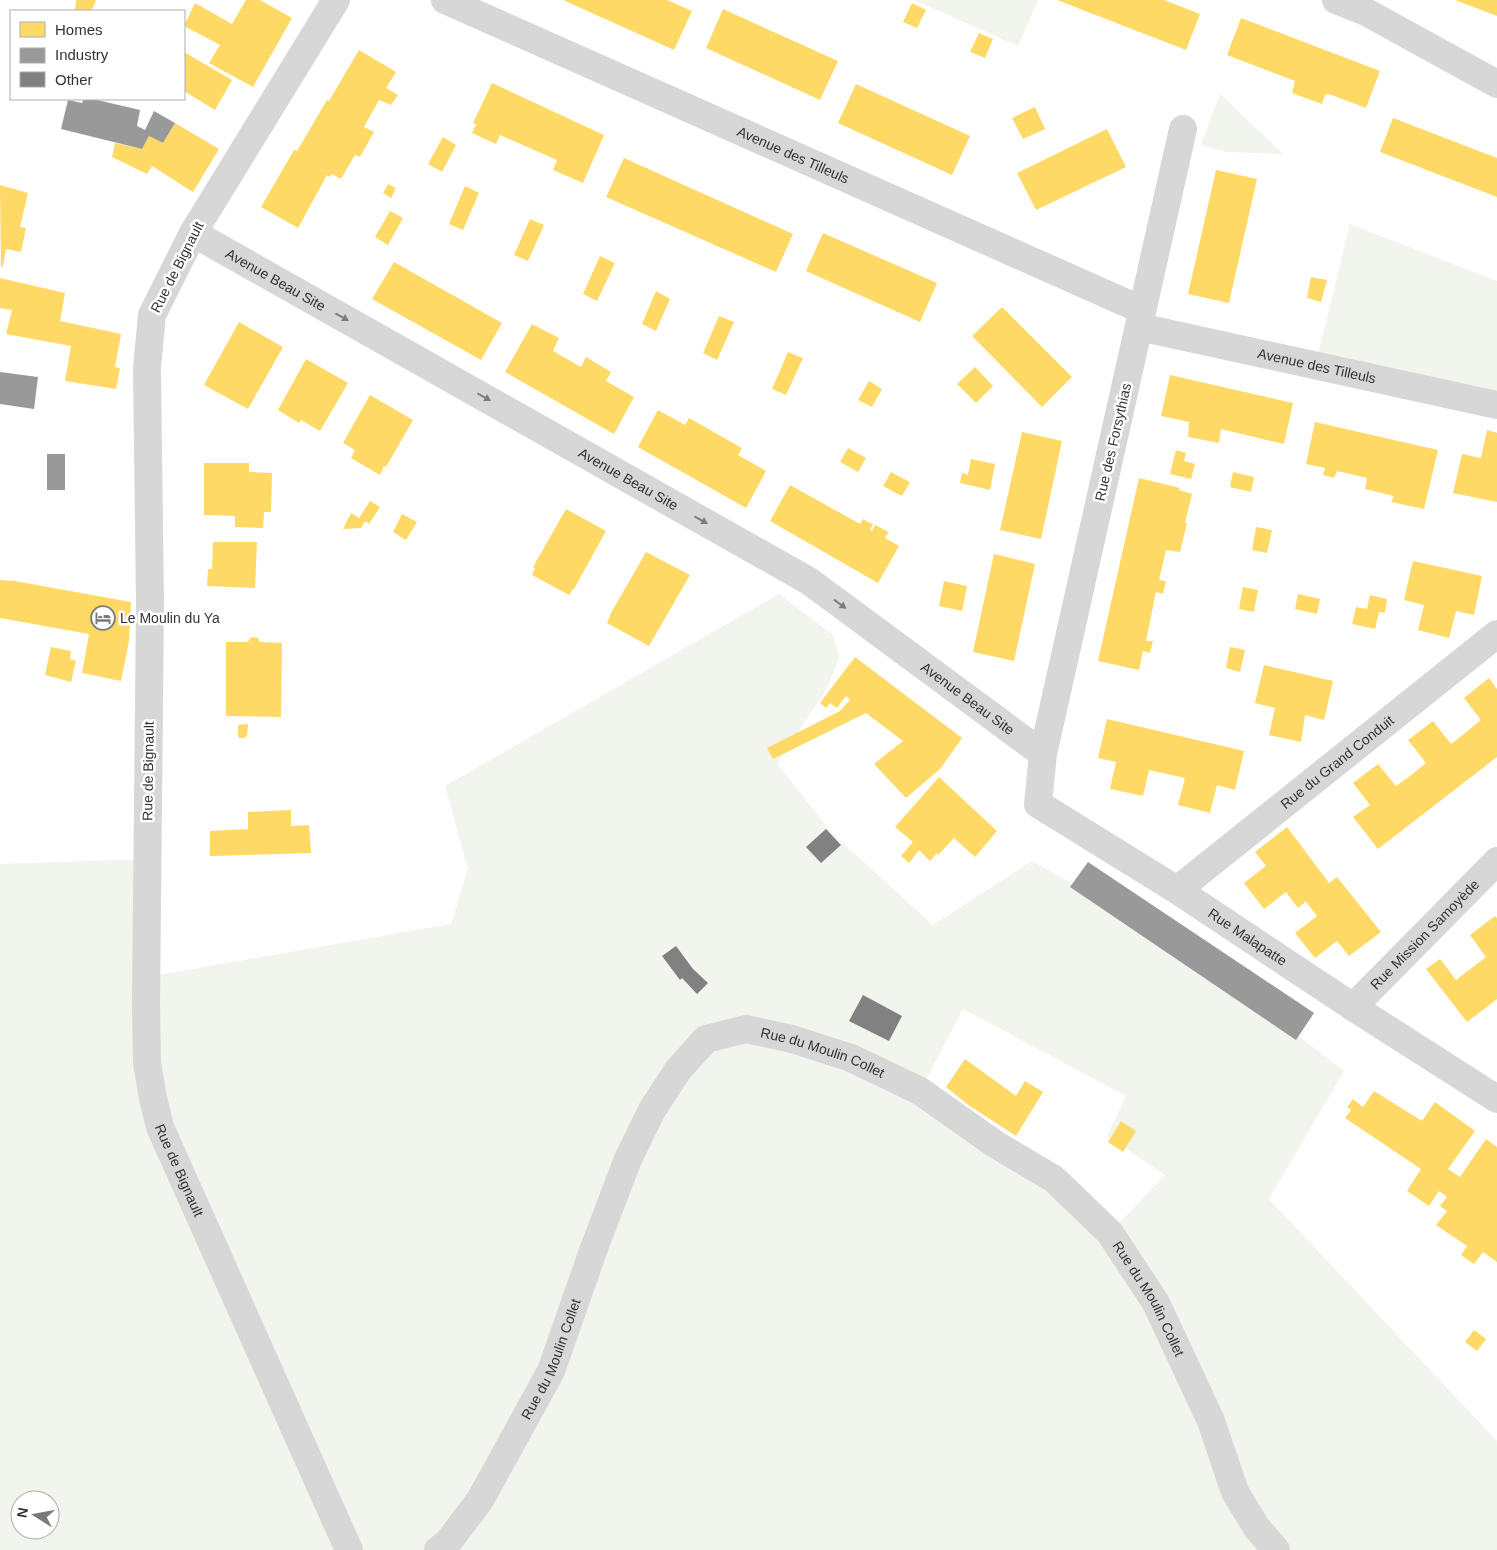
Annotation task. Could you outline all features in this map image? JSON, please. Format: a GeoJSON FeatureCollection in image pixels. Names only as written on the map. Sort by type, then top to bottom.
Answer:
{"type":"FeatureCollection","features":[{"type":"Feature","properties":{"kind":"street","name":"Rue de Bignault"},"geometry":{"type":"LineString","coordinates":[[336,0],[193,234],[152,314],[147,368],[150,604],[146,1005],[147,1063],[160,1127],[349,1550]]}},
{"type":"Feature","properties":{"kind":"street","name":"Avenue des Tilleuls"},"geometry":{"type":"LineString","coordinates":[[445,0],[1140,319],[1497,405]]}},
{"type":"Feature","properties":{"kind":"street"},"geometry":{"type":"LineString","coordinates":[[1336,0],[1366,12],[1497,84]]}},
{"type":"Feature","properties":{"kind":"street","name":"Rue des Forsythias"},"geometry":{"type":"LineString","coordinates":[[1043,754],[1183,129]]}},
{"type":"Feature","properties":{"kind":"street","name":"Avenue Beau Site"},"geometry":{"type":"LineString","coordinates":[[193,234],[809,580],[1043,754]]}},
{"type":"Feature","properties":{"kind":"street","name":"Rue du Grand Conduit"},"geometry":{"type":"LineString","coordinates":[[1178,890],[1497,634]]}},
{"type":"Feature","properties":{"kind":"street","name":"Rue Malapatte"},"geometry":{"type":"LineString","coordinates":[[1043,754],[1038,804],[1178,890],[1353,1007],[1497,1099]]}},
{"type":"Feature","properties":{"kind":"street","name":"Rue Mission Samoyède"},"geometry":{"type":"LineString","coordinates":[[1353,1007],[1497,861]]}},
{"type":"Feature","properties":{"kind":"street","name":"Rue du Moulin Collet"},"geometry":{"type":"LineString","coordinates":[[438,1550],[449,1541],[480,1500],[551,1371],[628,1159],[652,1110],[678,1070],[706,1039],[746,1029],[792,1039],[851,1058],[920,1091],[995,1144],[1054,1179],[1110,1233],[1156,1303],[1210,1421],[1235,1492],[1257,1528],[1276,1550]]}},
{"type":"Feature","properties":{"kind":"shaded area"},"geometry":{"type":"Polygon","coordinates":[[[914,0],[1038,0],[1018,46],[914,0]]]}},
{"type":"Feature","properties":{"kind":"shaded area"},"geometry":{"type":"Polygon","coordinates":[[[1220,94],[1283,154],[1227,152],[1201,145],[1220,94]]]}},
{"type":"Feature","properties":{"kind":"shaded area"},"geometry":{"type":"Polygon","coordinates":[[[1350,224],[1497,281],[1497,405],[1315,366],[1350,224]]]}},
{"type":"Feature","properties":{"kind":"shaded area"},"geometry":{"type":"Polygon","coordinates":[[[779,594],[833,635],[839,659],[827,688],[777,764],[832,833],[933,925],[1032,861],[1079,887],[1287,1027],[1344,1071],[1269,1199],[1497,1441],[1497,1550],[0,1550],[0,864],[148,859],[146,977],[451,924],[468,869],[445,786],[779,594]],[[963,1009],[920,1091],[1110,1233],[1165,1175],[1107,1136],[1126,1096],[963,1009]]]}},
{"type":"Feature","properties":{"kind":"building: Homes"},"geometry":{"type":"Polygon","coordinates":[[[76,0],[96,1],[92,10],[75,10],[76,0]]]}},
{"type":"Feature","properties":{"kind":"building: Homes"},"geometry":{"type":"Polygon","coordinates":[[[246,0],[260,0],[292,18],[253,87],[209,63],[220,45],[185,27],[195,3],[232,24],[246,0]]]}},
{"type":"Feature","properties":{"kind":"building: Homes"},"geometry":{"type":"Polygon","coordinates":[[[563,0],[667,0],[692,11],[674,50],[563,0]]]}},
{"type":"Feature","properties":{"kind":"building: Homes"},"geometry":{"type":"Polygon","coordinates":[[[1057,0],[1164,0],[1200,14],[1186,50],[1057,0]]]}},
{"type":"Feature","properties":{"kind":"building: Homes"},"geometry":{"type":"Polygon","coordinates":[[[1455,0],[1497,0],[1497,16],[1455,0]]]}},
{"type":"Feature","properties":{"kind":"building: Homes"},"geometry":{"type":"Polygon","coordinates":[[[912,3],[926,10],[917,28],[903,22],[912,3]]]}},
{"type":"Feature","properties":{"kind":"building: Homes"},"geometry":{"type":"Polygon","coordinates":[[[723,9],[838,61],[820,100],[706,48],[723,9]]]}},
{"type":"Feature","properties":{"kind":"building: Homes"},"geometry":{"type":"Polygon","coordinates":[[[1241,18],[1380,71],[1366,108],[1329,94],[1325,95],[1322,104],[1292,93],[1295,81],[1227,55],[1241,18]]]}},
{"type":"Feature","properties":{"kind":"building: Homes"},"geometry":{"type":"Polygon","coordinates":[[[979,33],[993,39],[985,58],[970,52],[979,33]]]}},
{"type":"Feature","properties":{"kind":"building: Homes"},"geometry":{"type":"Polygon","coordinates":[[[359,50],[396,72],[386,88],[398,95],[391,105],[379,100],[364,127],[374,132],[360,157],[355,155],[341,179],[332,174],[330,177],[327,175],[298,228],[261,207],[294,150],[297,151],[359,50]]]}},
{"type":"Feature","properties":{"kind":"building: Homes"},"geometry":{"type":"Polygon","coordinates":[[[185,53],[232,80],[215,110],[185,92],[185,53]]]}},
{"type":"Feature","properties":{"kind":"building: Homes"},"geometry":{"type":"Polygon","coordinates":[[[492,83],[604,135],[583,183],[553,170],[557,160],[500,135],[496,144],[472,133],[476,124],[473,123],[492,83]]]}},
{"type":"Feature","properties":{"kind":"building: Homes"},"geometry":{"type":"Polygon","coordinates":[[[856,84],[970,136],[952,175],[838,123],[856,84]]]}},
{"type":"Feature","properties":{"kind":"building: Homes"},"geometry":{"type":"Polygon","coordinates":[[[1035,107],[1045,129],[1023,139],[1012,118],[1035,107]]]}},
{"type":"Feature","properties":{"kind":"building: Homes"},"geometry":{"type":"Polygon","coordinates":[[[1393,118],[1497,158],[1497,197],[1380,152],[1393,118]]]}},
{"type":"Feature","properties":{"kind":"building: Homes"},"geometry":{"type":"Polygon","coordinates":[[[175,123],[219,149],[193,192],[152,166],[147,174],[112,157],[115,143],[142,149],[149,136],[163,143],[175,123]]]}},
{"type":"Feature","properties":{"kind":"building: Homes"},"geometry":{"type":"Polygon","coordinates":[[[1107,129],[1126,167],[1036,210],[1017,173],[1107,129]]]}},
{"type":"Feature","properties":{"kind":"building: Homes"},"geometry":{"type":"Polygon","coordinates":[[[443,137],[456,145],[442,172],[428,164],[443,137]]]}},
{"type":"Feature","properties":{"kind":"building: Homes"},"geometry":{"type":"Polygon","coordinates":[[[624,158],[793,234],[776,272],[606,197],[624,158]]]}},
{"type":"Feature","properties":{"kind":"building: Homes"},"geometry":{"type":"Polygon","coordinates":[[[1216,170],[1257,179],[1229,303],[1188,294],[1216,170]]]}},
{"type":"Feature","properties":{"kind":"building: Homes"},"geometry":{"type":"Polygon","coordinates":[[[388,184],[396,188],[391,198],[383,193],[388,184]]]}},
{"type":"Feature","properties":{"kind":"building: Homes"},"geometry":{"type":"Polygon","coordinates":[[[0,185],[28,193],[20,227],[26,228],[21,252],[6,249],[1,269],[0,185]]]}},
{"type":"Feature","properties":{"kind":"building: Homes"},"geometry":{"type":"Polygon","coordinates":[[[465,186],[479,193],[463,230],[449,224],[465,186]]]}},
{"type":"Feature","properties":{"kind":"building: Homes"},"geometry":{"type":"Polygon","coordinates":[[[390,211],[403,218],[388,245],[375,237],[390,211]]]}},
{"type":"Feature","properties":{"kind":"building: Homes"},"geometry":{"type":"Polygon","coordinates":[[[530,219],[544,225],[528,261],[514,255],[530,219]]]}},
{"type":"Feature","properties":{"kind":"building: Homes"},"geometry":{"type":"Polygon","coordinates":[[[823,233],[937,283],[920,322],[806,271],[823,233]]]}},
{"type":"Feature","properties":{"kind":"building: Homes"},"geometry":{"type":"Polygon","coordinates":[[[600,256],[615,263],[597,301],[583,294],[600,256]]]}},
{"type":"Feature","properties":{"kind":"building: Homes"},"geometry":{"type":"Polygon","coordinates":[[[394,262],[502,323],[481,360],[372,299],[394,262]]]}},
{"type":"Feature","properties":{"kind":"building: Homes"},"geometry":{"type":"Polygon","coordinates":[[[1311,277],[1327,280],[1321,302],[1307,298],[1311,277]]]}},
{"type":"Feature","properties":{"kind":"building: Homes"},"geometry":{"type":"Polygon","coordinates":[[[0,278],[65,293],[60,321],[121,334],[115,367],[120,368],[116,389],[65,381],[71,346],[6,334],[12,310],[0,308],[0,278]]]}},
{"type":"Feature","properties":{"kind":"building: Homes"},"geometry":{"type":"Polygon","coordinates":[[[656,291],[670,299],[656,331],[642,324],[656,291]]]}},
{"type":"Feature","properties":{"kind":"building: Homes"},"geometry":{"type":"Polygon","coordinates":[[[1002,307],[1072,377],[1042,407],[972,336],[1002,307]]]}},
{"type":"Feature","properties":{"kind":"building: Homes"},"geometry":{"type":"Polygon","coordinates":[[[719,316],[734,322],[717,360],[703,353],[719,316]]]}},
{"type":"Feature","properties":{"kind":"building: Homes"},"geometry":{"type":"Polygon","coordinates":[[[239,322],[283,347],[248,409],[204,385],[239,322]]]}},
{"type":"Feature","properties":{"kind":"building: Homes"},"geometry":{"type":"Polygon","coordinates":[[[532,324],[559,338],[553,351],[581,367],[586,357],[611,372],[606,381],[634,397],[614,434],[505,372],[532,324]]]}},
{"type":"Feature","properties":{"kind":"building: Homes"},"geometry":{"type":"Polygon","coordinates":[[[788,352],[803,358],[786,395],[772,389],[788,352]]]}},
{"type":"Feature","properties":{"kind":"building: Homes"},"geometry":{"type":"Polygon","coordinates":[[[306,359],[348,383],[320,431],[301,420],[299,423],[278,410],[306,359]]]}},
{"type":"Feature","properties":{"kind":"building: Homes"},"geometry":{"type":"Polygon","coordinates":[[[975,367],[993,386],[976,403],[957,384],[975,367]]]}},
{"type":"Feature","properties":{"kind":"building: Homes"},"geometry":{"type":"Polygon","coordinates":[[[1170,375],[1293,403],[1284,444],[1221,429],[1219,443],[1188,437],[1189,422],[1161,416],[1170,375]]]}},
{"type":"Feature","properties":{"kind":"building: Homes"},"geometry":{"type":"Polygon","coordinates":[[[869,381],[882,389],[872,407],[858,400],[869,381]]]}},
{"type":"Feature","properties":{"kind":"building: Homes"},"geometry":{"type":"Polygon","coordinates":[[[370,395],[413,420],[380,475],[351,458],[355,450],[343,443],[370,395]]]}},
{"type":"Feature","properties":{"kind":"building: Homes"},"geometry":{"type":"Polygon","coordinates":[[[658,410],[685,425],[689,418],[742,448],[738,455],[766,471],[746,508],[638,447],[658,410]]]}},
{"type":"Feature","properties":{"kind":"building: Homes"},"geometry":{"type":"Polygon","coordinates":[[[1315,422],[1438,450],[1424,509],[1391,502],[1394,496],[1365,489],[1367,478],[1337,471],[1334,478],[1323,475],[1325,468],[1306,464],[1315,422]]]}},
{"type":"Feature","properties":{"kind":"building: Homes"},"geometry":{"type":"Polygon","coordinates":[[[1487,430],[1497,433],[1497,502],[1453,493],[1462,454],[1481,458],[1487,430]]]}},
{"type":"Feature","properties":{"kind":"building: Homes"},"geometry":{"type":"Polygon","coordinates":[[[1022,432],[1062,441],[1041,539],[1000,530],[1022,432]]]}},
{"type":"Feature","properties":{"kind":"building: Homes"},"geometry":{"type":"Polygon","coordinates":[[[848,448],[866,458],[858,472],[840,462],[848,448]]]}},
{"type":"Feature","properties":{"kind":"building: Homes"},"geometry":{"type":"Polygon","coordinates":[[[1176,450],[1186,453],[1184,461],[1195,464],[1191,479],[1170,474],[1176,450]]]}},
{"type":"Feature","properties":{"kind":"building: Homes"},"geometry":{"type":"Polygon","coordinates":[[[971,459],[995,464],[990,490],[960,483],[962,473],[968,475],[971,459]]]}},
{"type":"Feature","properties":{"kind":"building: Homes"},"geometry":{"type":"Polygon","coordinates":[[[204,463],[249,463],[249,472],[272,473],[271,512],[264,512],[263,528],[235,527],[235,516],[204,515],[204,463]]]}},
{"type":"Feature","properties":{"kind":"building: Homes"},"geometry":{"type":"Polygon","coordinates":[[[891,472],[910,482],[902,496],[883,486],[891,472]]]}},
{"type":"Feature","properties":{"kind":"building: Homes"},"geometry":{"type":"Polygon","coordinates":[[[1233,472],[1254,477],[1251,492],[1230,487],[1233,472]]]}},
{"type":"Feature","properties":{"kind":"building: Homes"},"geometry":{"type":"Polygon","coordinates":[[[1139,478],[1180,488],[1179,490],[1192,494],[1180,552],[1166,550],[1159,580],[1166,581],[1163,594],[1156,592],[1146,641],[1153,641],[1150,653],[1143,651],[1139,670],[1098,661],[1139,478]]]}},
{"type":"Feature","properties":{"kind":"building: Homes"},"geometry":{"type":"Polygon","coordinates":[[[790,485],[860,524],[863,519],[873,524],[870,530],[872,531],[875,525],[889,532],[885,538],[899,546],[878,583],[770,521],[790,485]]]}},
{"type":"Feature","properties":{"kind":"building: Homes"},"geometry":{"type":"Polygon","coordinates":[[[370,501],[380,507],[369,524],[365,521],[361,528],[343,529],[351,513],[359,518],[370,501]]]}},
{"type":"Feature","properties":{"kind":"building: Homes"},"geometry":{"type":"Polygon","coordinates":[[[566,509],[606,531],[569,595],[532,575],[535,568],[533,567],[566,509]]]}},
{"type":"Feature","properties":{"kind":"building: Homes"},"geometry":{"type":"Polygon","coordinates":[[[402,514],[417,522],[406,540],[393,532],[402,514]]]}},
{"type":"Feature","properties":{"kind":"building: Homes"},"geometry":{"type":"Polygon","coordinates":[[[1256,527],[1272,530],[1267,553],[1252,550],[1256,527]]]}},
{"type":"Feature","properties":{"kind":"building: Homes"},"geometry":{"type":"Polygon","coordinates":[[[213,542],[257,542],[255,588],[207,586],[208,569],[212,569],[213,542]]]}},
{"type":"Feature","properties":{"kind":"building: Homes"},"geometry":{"type":"Polygon","coordinates":[[[646,552],[690,575],[649,646],[607,623],[646,552]]]}},
{"type":"Feature","properties":{"kind":"building: Homes"},"geometry":{"type":"Polygon","coordinates":[[[994,554],[1035,564],[1014,661],[973,652],[994,554]]]}},
{"type":"Feature","properties":{"kind":"building: Homes"},"geometry":{"type":"Polygon","coordinates":[[[1413,561],[1482,576],[1474,615],[1456,611],[1449,638],[1418,630],[1424,605],[1404,600],[1413,561]]]}},
{"type":"Feature","properties":{"kind":"building: Homes"},"geometry":{"type":"Polygon","coordinates":[[[0,580],[131,602],[129,641],[121,681],[82,673],[89,634],[0,618],[0,580]]]}},
{"type":"Feature","properties":{"kind":"building: Homes"},"geometry":{"type":"Polygon","coordinates":[[[944,581],[967,586],[962,611],[939,606],[944,581]]]}},
{"type":"Feature","properties":{"kind":"building: Homes"},"geometry":{"type":"Polygon","coordinates":[[[1243,587],[1258,590],[1254,612],[1239,609],[1243,587]]]}},
{"type":"Feature","properties":{"kind":"building: Homes"},"geometry":{"type":"Polygon","coordinates":[[[1298,594],[1320,599],[1317,614],[1295,609],[1298,594]]]}},
{"type":"Feature","properties":{"kind":"building: Homes"},"geometry":{"type":"Polygon","coordinates":[[[1370,595],[1387,599],[1385,613],[1379,612],[1375,629],[1352,624],[1356,607],[1367,609],[1370,595]]]}},
{"type":"Feature","properties":{"kind":"building: Homes"},"geometry":{"type":"Polygon","coordinates":[[[250,638],[258,638],[260,642],[282,643],[281,717],[226,716],[226,642],[248,642],[250,638]]]}},
{"type":"Feature","properties":{"kind":"building: Homes"},"geometry":{"type":"Polygon","coordinates":[[[51,647],[71,651],[70,659],[76,661],[71,682],[45,675],[51,647]]]}},
{"type":"Feature","properties":{"kind":"building: Homes"},"geometry":{"type":"Polygon","coordinates":[[[1230,647],[1245,650],[1240,672],[1226,668],[1230,647]]]}},
{"type":"Feature","properties":{"kind":"building: Homes"},"geometry":{"type":"Polygon","coordinates":[[[855,657],[962,738],[940,769],[906,798],[874,764],[903,741],[866,713],[773,759],[767,748],[840,711],[850,700],[846,696],[837,708],[830,703],[826,708],[820,703],[855,657]]]}},
{"type":"Feature","properties":{"kind":"building: Homes"},"geometry":{"type":"Polygon","coordinates":[[[1264,665],[1333,681],[1324,720],[1305,715],[1301,742],[1269,735],[1275,708],[1255,703],[1264,665]]]}},
{"type":"Feature","properties":{"kind":"building: Homes"},"geometry":{"type":"Polygon","coordinates":[[[1489,678],[1497,689],[1497,757],[1378,849],[1353,817],[1370,805],[1353,783],[1378,764],[1396,786],[1410,776],[1426,763],[1408,740],[1433,721],[1451,744],[1481,720],[1464,698],[1489,678]]]}},
{"type":"Feature","properties":{"kind":"building: Homes"},"geometry":{"type":"Polygon","coordinates":[[[1107,719],[1244,751],[1235,790],[1217,785],[1210,813],[1178,805],[1185,778],[1149,770],[1143,796],[1110,789],[1116,762],[1098,758],[1107,719]]]}},
{"type":"Feature","properties":{"kind":"building: Homes"},"geometry":{"type":"Polygon","coordinates":[[[248,724],[247,736],[239,738],[238,725],[248,724]]]}},
{"type":"Feature","properties":{"kind":"building: Homes"},"geometry":{"type":"Polygon","coordinates":[[[939,777],[997,831],[975,857],[954,838],[930,861],[919,850],[909,863],[901,856],[913,842],[895,827],[939,777]]]}},
{"type":"Feature","properties":{"kind":"building: Homes"},"geometry":{"type":"Polygon","coordinates":[[[291,810],[291,826],[309,825],[311,853],[210,856],[210,831],[248,829],[248,812],[291,810]]]}},
{"type":"Feature","properties":{"kind":"building: Homes"},"geometry":{"type":"Polygon","coordinates":[[[1287,827],[1329,883],[1337,877],[1381,932],[1349,956],[1337,941],[1315,958],[1295,933],[1317,916],[1306,901],[1298,908],[1286,892],[1264,909],[1244,883],[1266,866],[1255,852],[1287,827]]]}},
{"type":"Feature","properties":{"kind":"building: Homes"},"geometry":{"type":"Polygon","coordinates":[[[1495,916],[1497,918],[1497,999],[1467,1022],[1426,969],[1440,959],[1456,980],[1486,957],[1470,935],[1495,916]]]}},
{"type":"Feature","properties":{"kind":"building: Homes"},"geometry":{"type":"Polygon","coordinates":[[[965,1059],[1016,1096],[1025,1081],[1043,1092],[1016,1136],[967,1104],[946,1087],[965,1059]]]}},
{"type":"Feature","properties":{"kind":"building: Homes"},"geometry":{"type":"Polygon","coordinates":[[[1374,1091],[1422,1121],[1435,1102],[1475,1131],[1448,1169],[1460,1177],[1486,1139],[1497,1147],[1497,1262],[1483,1252],[1474,1264],[1461,1255],[1467,1246],[1436,1225],[1447,1211],[1440,1206],[1447,1197],[1439,1191],[1429,1206],[1407,1191],[1421,1169],[1345,1118],[1351,1110],[1347,1107],[1353,1099],[1363,1107],[1374,1091]]]}},
{"type":"Feature","properties":{"kind":"building: Homes"},"geometry":{"type":"Polygon","coordinates":[[[1121,1121],[1136,1131],[1123,1152],[1108,1142],[1121,1121]]]}},
{"type":"Feature","properties":{"kind":"building: Homes"},"geometry":{"type":"Polygon","coordinates":[[[1474,1330],[1486,1339],[1477,1351],[1465,1342],[1474,1330]]]}},
{"type":"Feature","properties":{"kind":"building: Industry"},"geometry":{"type":"Polygon","coordinates":[[[68,100],[82,103],[84,100],[97,100],[140,110],[137,126],[145,130],[154,111],[175,123],[163,143],[149,136],[142,149],[61,129],[68,100]]]}},
{"type":"Feature","properties":{"kind":"building: Industry"},"geometry":{"type":"Polygon","coordinates":[[[0,372],[38,377],[34,409],[0,404],[0,372]]]}},
{"type":"Feature","properties":{"kind":"building: Industry"},"geometry":{"type":"Polygon","coordinates":[[[47,454],[65,454],[65,490],[47,490],[47,454]]]}},
{"type":"Feature","properties":{"kind":"building: Industry"},"geometry":{"type":"Polygon","coordinates":[[[1088,862],[1314,1013],[1296,1040],[1070,887],[1088,862]]]}},
{"type":"Feature","properties":{"kind":"building: Other"},"geometry":{"type":"Polygon","coordinates":[[[826,829],[841,845],[821,863],[806,847],[826,829]]]}},
{"type":"Feature","properties":{"kind":"building: Other"},"geometry":{"type":"Polygon","coordinates":[[[676,946],[693,969],[708,983],[697,994],[682,978],[680,980],[662,956],[676,946]]]}},
{"type":"Feature","properties":{"kind":"building: Other"},"geometry":{"type":"Polygon","coordinates":[[[863,995],[902,1016],[889,1041],[849,1021],[863,995]]]}},
{"type":"Feature","properties":{"kind":"place","name":"Le Moulin du Ya"},"geometry":{"type":"Point","coordinates":[103,618]}}]}
